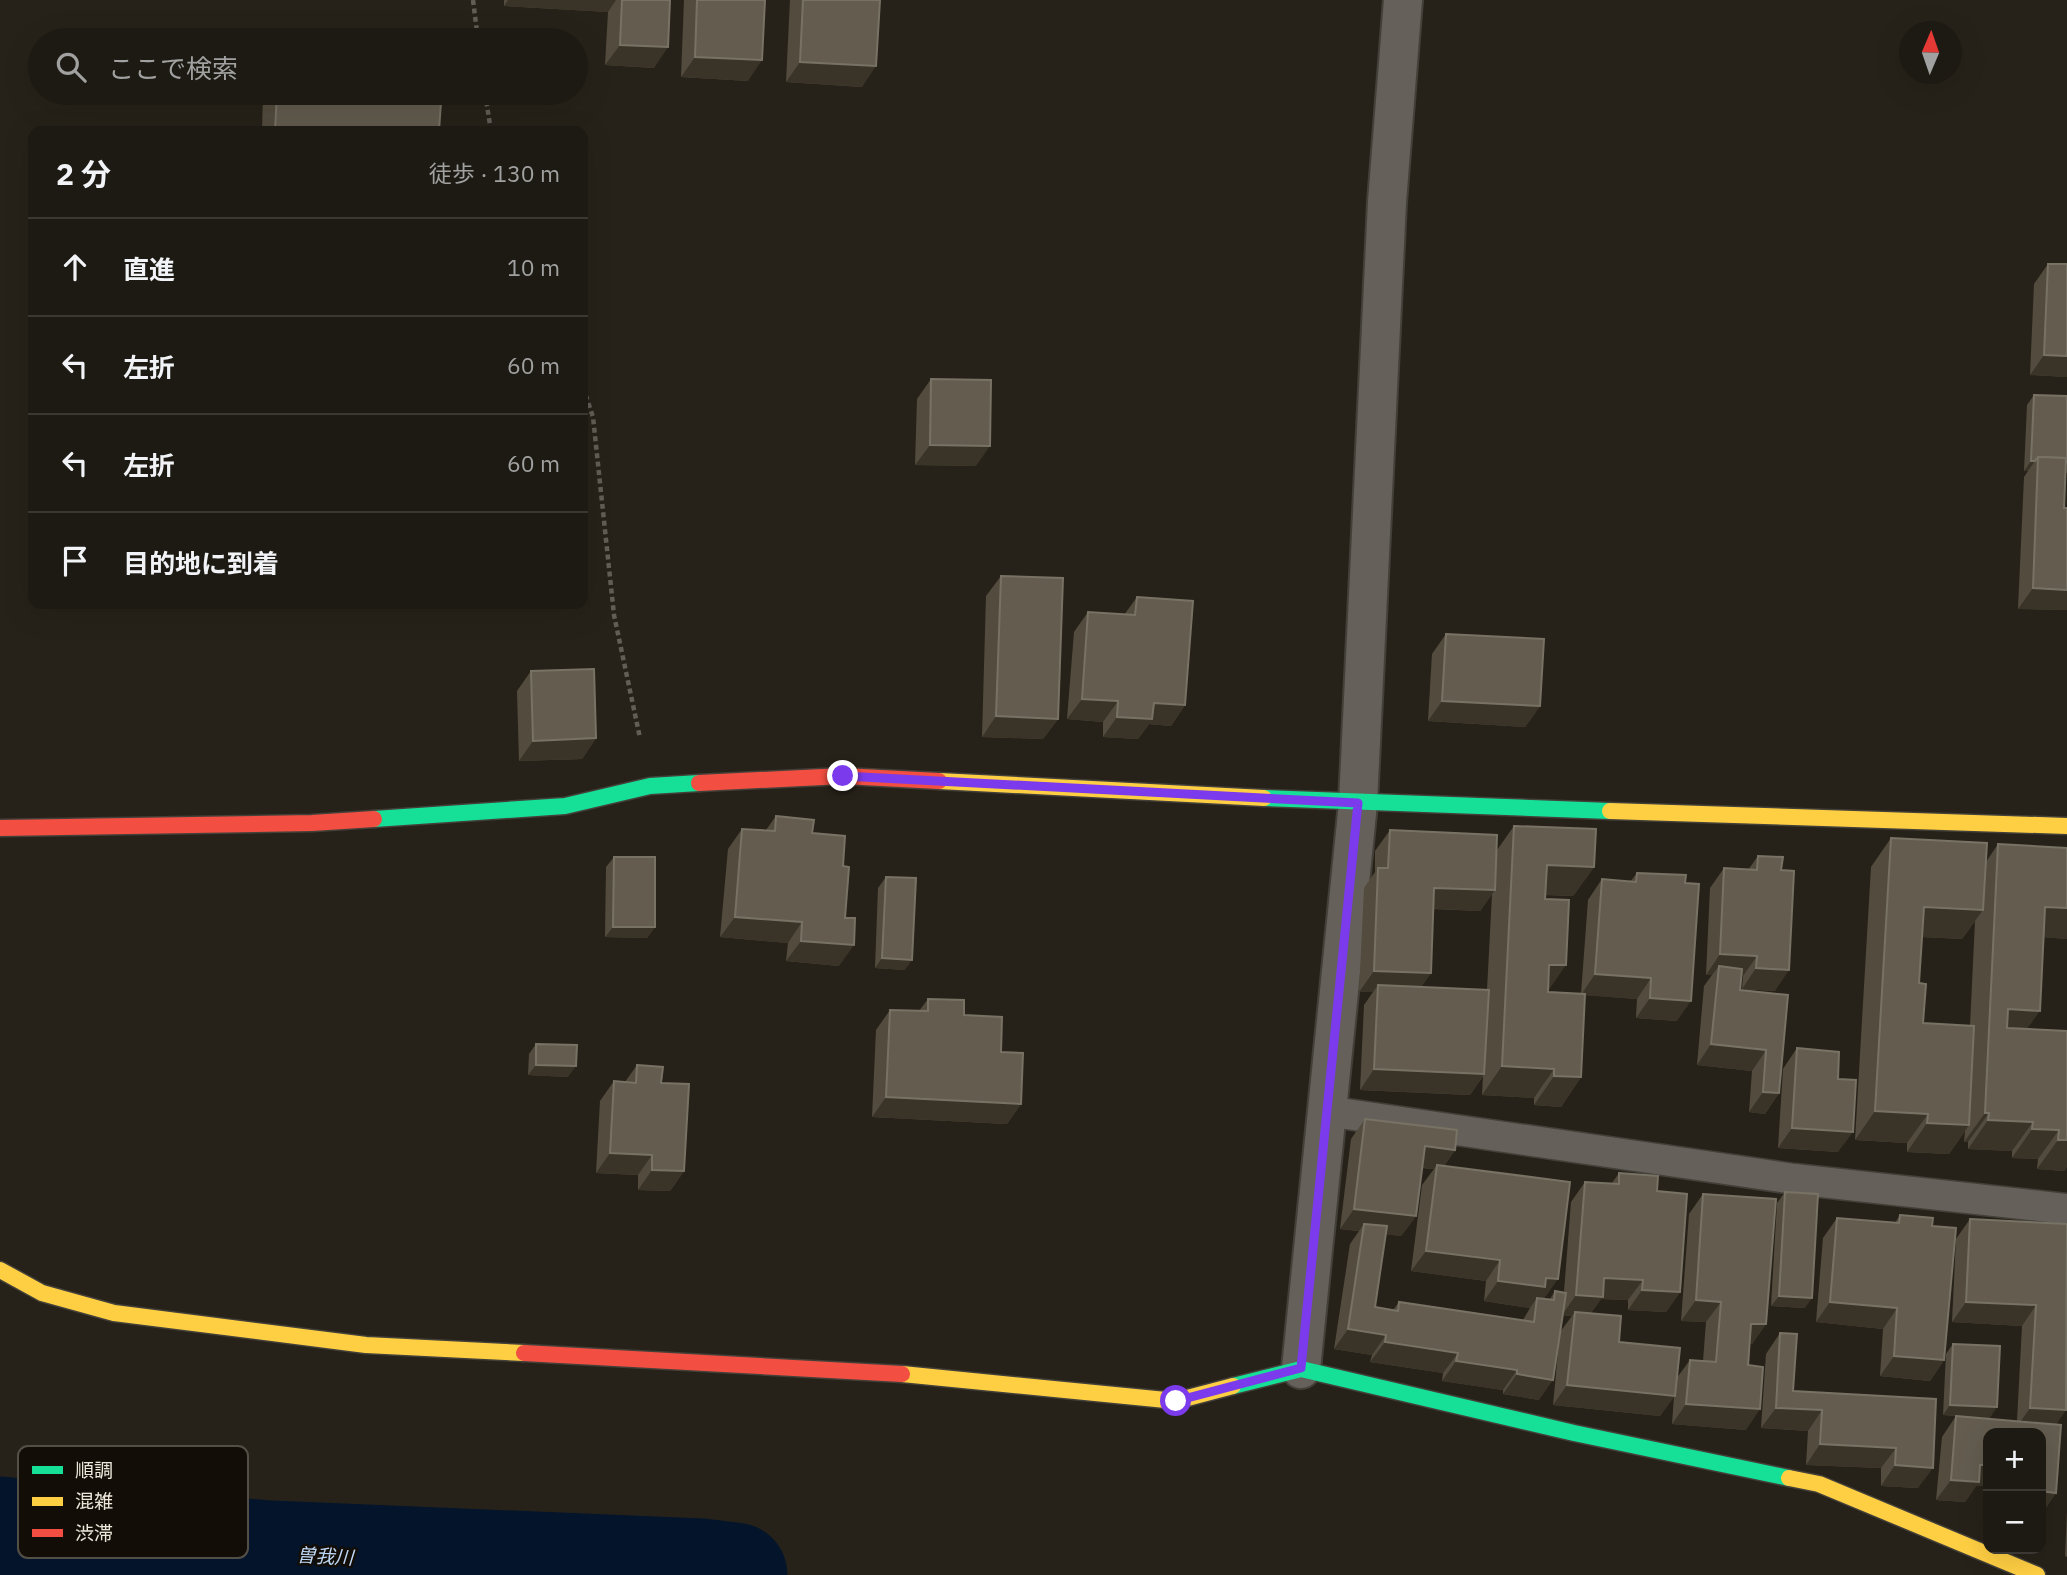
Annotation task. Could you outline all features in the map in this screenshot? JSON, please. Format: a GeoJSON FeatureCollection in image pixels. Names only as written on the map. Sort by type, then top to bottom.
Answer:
{"type":"FeatureCollection","features":[{"type":"Feature","properties":{"kind":"street"},"geometry":{"type":"LineString","coordinates":[[1301,1368],[1358,803],[1387,202],[1403,0]]}},
{"type":"Feature","properties":{"kind":"street"},"geometry":{"type":"LineString","coordinates":[[0,828],[312,823],[565,806],[650,786],[843,776],[1358,803],[2067,826]]}},
{"type":"Feature","properties":{"kind":"street"},"geometry":{"type":"LineString","coordinates":[[0,1270],[42,1293],[114,1313],[366,1345],[869,1371],[1176,1401],[1301,1368],[1574,1433],[1819,1484],[2037,1575]]}},
{"type":"Feature","properties":{"kind":"lane"},"geometry":{"type":"LineString","coordinates":[[1326,1111],[1794,1179],[2067,1209]]}},
{"type":"Feature","properties":{"kind":"path"},"geometry":{"type":"LineString","coordinates":[[473,0],[476,28]]}},
{"type":"Feature","properties":{"kind":"path"},"geometry":{"type":"LineString","coordinates":[[487,105],[490,126]]}},
{"type":"Feature","properties":{"kind":"path"},"geometry":{"type":"LineString","coordinates":[[588,402],[593,417],[614,615],[650,786]]}},
{"type":"Feature","properties":{"kind":"building"},"geometry":{"type":"Polygon","coordinates":[[[622,0],[670,0],[668,47],[620,45],[622,0]]]}},
{"type":"Feature","properties":{"kind":"building"},"geometry":{"type":"Polygon","coordinates":[[[697,0],[765,0],[762,60],[695,57],[697,0]]]}},
{"type":"Feature","properties":{"kind":"building"},"geometry":{"type":"Polygon","coordinates":[[[803,0],[880,0],[876,66],[800,62],[803,0]]]}},
{"type":"Feature","properties":{"kind":"building"},"geometry":{"type":"Polygon","coordinates":[[[276,105],[441,105],[439,126],[275,126],[276,105]]]}},
{"type":"Feature","properties":{"kind":"building"},"geometry":{"type":"Polygon","coordinates":[[[2048,264],[2067,264],[2067,356],[2044,355],[2048,264]]]}},
{"type":"Feature","properties":{"kind":"building"},"geometry":{"type":"Polygon","coordinates":[[[931,379],[991,380],[990,446],[930,445],[931,379]]]}},
{"type":"Feature","properties":{"kind":"building"},"geometry":{"type":"Polygon","coordinates":[[[2034,395],[2067,396],[2067,462],[2066,458],[2038,457],[2031,461],[2034,395]]]}},
{"type":"Feature","properties":{"kind":"building"},"geometry":{"type":"Polygon","coordinates":[[[2038,457],[2066,458],[2064,508],[2067,508],[2067,590],[2033,588],[2038,457]]]}},
{"type":"Feature","properties":{"kind":"building"},"geometry":{"type":"Polygon","coordinates":[[[1001,576],[1063,578],[1058,719],[996,716],[1001,576]]]}},
{"type":"Feature","properties":{"kind":"building"},"geometry":{"type":"Polygon","coordinates":[[[1137,597],[1193,601],[1185,705],[1154,703],[1152,719],[1117,717],[1118,701],[1082,699],[1088,612],[1135,615],[1137,597]]]}},
{"type":"Feature","properties":{"kind":"building"},"geometry":{"type":"Polygon","coordinates":[[[1446,634],[1544,639],[1540,706],[1442,701],[1446,634]]]}},
{"type":"Feature","properties":{"kind":"building"},"geometry":{"type":"Polygon","coordinates":[[[594,669],[596,738],[533,741],[531,671],[594,669]]]}},
{"type":"Feature","properties":{"kind":"building"},"geometry":{"type":"Polygon","coordinates":[[[776,816],[814,820],[812,833],[845,836],[843,866],[849,867],[845,918],[855,918],[854,945],[801,941],[802,922],[735,917],[742,829],[775,831],[776,816]]]}},
{"type":"Feature","properties":{"kind":"building"},"geometry":{"type":"Polygon","coordinates":[[[1514,826],[1596,829],[1594,867],[1547,865],[1545,899],[1569,900],[1566,965],[1549,965],[1548,992],[1585,994],[1581,1077],[1554,1076],[1554,1069],[1502,1066],[1514,826]]]}},
{"type":"Feature","properties":{"kind":"building"},"geometry":{"type":"Polygon","coordinates":[[[1390,830],[1497,835],[1495,890],[1434,888],[1431,973],[1374,971],[1378,868],[1388,868],[1390,830]]]}},
{"type":"Feature","properties":{"kind":"building"},"geometry":{"type":"Polygon","coordinates":[[[1891,838],[1987,843],[1983,910],[1924,907],[1919,983],[1926,984],[1923,1023],[1974,1026],[1969,1125],[1927,1123],[1928,1114],[1875,1111],[1891,838]]]}},
{"type":"Feature","properties":{"kind":"building"},"geometry":{"type":"Polygon","coordinates":[[[1998,844],[2067,848],[2067,908],[2045,907],[2040,1011],[2008,1009],[2007,1028],[2067,1031],[2067,1140],[2058,1140],[2059,1130],[2032,1129],[2033,1122],[1988,1120],[1989,1113],[1985,1113],[1998,844]]]}},
{"type":"Feature","properties":{"kind":"building"},"geometry":{"type":"Polygon","coordinates":[[[1758,856],[1783,857],[1781,870],[1794,871],[1789,970],[1756,968],[1757,956],[1720,954],[1724,868],[1757,870],[1758,856]]]}},
{"type":"Feature","properties":{"kind":"building"},"geometry":{"type":"Polygon","coordinates":[[[614,857],[655,857],[655,927],[613,927],[614,857]]]}},
{"type":"Feature","properties":{"kind":"building"},"geometry":{"type":"Polygon","coordinates":[[[1637,873],[1686,875],[1685,883],[1699,884],[1691,1001],[1650,998],[1651,978],[1595,974],[1602,879],[1636,882],[1637,873]]]}},
{"type":"Feature","properties":{"kind":"building"},"geometry":{"type":"Polygon","coordinates":[[[886,877],[916,878],[912,960],[882,958],[886,877]]]}},
{"type":"Feature","properties":{"kind":"building"},"geometry":{"type":"Polygon","coordinates":[[[1719,966],[1742,969],[1740,990],[1788,995],[1779,1093],[1763,1092],[1766,1050],[1711,1044],[1719,966]]]}},
{"type":"Feature","properties":{"kind":"building"},"geometry":{"type":"Polygon","coordinates":[[[1378,985],[1489,990],[1484,1074],[1374,1069],[1378,985]]]}},
{"type":"Feature","properties":{"kind":"building"},"geometry":{"type":"Polygon","coordinates":[[[928,999],[964,1000],[964,1015],[1002,1017],[1001,1052],[1023,1053],[1021,1104],[886,1097],[890,1010],[928,1011],[928,999]]]}},
{"type":"Feature","properties":{"kind":"building"},"geometry":{"type":"Polygon","coordinates":[[[536,1044],[577,1045],[576,1066],[536,1065],[536,1044]]]}},
{"type":"Feature","properties":{"kind":"building"},"geometry":{"type":"Polygon","coordinates":[[[1797,1048],[1839,1052],[1838,1079],[1856,1080],[1853,1132],[1792,1128],[1797,1048]]]}},
{"type":"Feature","properties":{"kind":"building"},"geometry":{"type":"Polygon","coordinates":[[[637,1065],[663,1067],[661,1083],[689,1084],[684,1171],[652,1170],[652,1155],[610,1153],[614,1081],[636,1083],[637,1065]]]}},
{"type":"Feature","properties":{"kind":"building"},"geometry":{"type":"Polygon","coordinates":[[[1365,1119],[1457,1130],[1455,1150],[1425,1146],[1416,1216],[1354,1209],[1365,1119]]]}},
{"type":"Feature","properties":{"kind":"building"},"geometry":{"type":"Polygon","coordinates":[[[1437,1165],[1570,1182],[1558,1279],[1546,1278],[1545,1287],[1498,1281],[1500,1260],[1426,1251],[1437,1165]]]}},
{"type":"Feature","properties":{"kind":"building"},"geometry":{"type":"Polygon","coordinates":[[[1619,1173],[1658,1176],[1657,1191],[1687,1194],[1680,1292],[1642,1290],[1643,1280],[1604,1278],[1603,1297],[1576,1295],[1585,1182],[1619,1184],[1619,1173]]]}},
{"type":"Feature","properties":{"kind":"building"},"geometry":{"type":"Polygon","coordinates":[[[1785,1192],[1818,1194],[1812,1298],[1779,1296],[1785,1192]]]}},
{"type":"Feature","properties":{"kind":"building"},"geometry":{"type":"Polygon","coordinates":[[[1703,1194],[1776,1199],[1766,1324],[1751,1324],[1748,1365],[1763,1367],[1760,1409],[1686,1404],[1690,1360],[1716,1362],[1721,1302],[1696,1300],[1703,1194]]]}},
{"type":"Feature","properties":{"kind":"building"},"geometry":{"type":"Polygon","coordinates":[[[1900,1215],[1933,1218],[1932,1226],[1956,1228],[1944,1360],[1894,1356],[1897,1308],[1830,1302],[1837,1218],[1899,1223],[1900,1215]]]}},
{"type":"Feature","properties":{"kind":"building"},"geometry":{"type":"Polygon","coordinates":[[[1970,1219],[2067,1224],[2066,1410],[2030,1408],[2036,1305],[1966,1302],[1970,1219]]]}},
{"type":"Feature","properties":{"kind":"building"},"geometry":{"type":"Polygon","coordinates":[[[1364,1224],[1387,1226],[1375,1307],[1398,1311],[1399,1302],[1534,1322],[1537,1298],[1554,1300],[1555,1291],[1566,1293],[1553,1380],[1517,1374],[1517,1370],[1456,1361],[1458,1353],[1385,1342],[1386,1335],[1348,1329],[1364,1224]]]}},
{"type":"Feature","properties":{"kind":"building"},"geometry":{"type":"Polygon","coordinates":[[[1575,1312],[1621,1316],[1619,1342],[1680,1348],[1675,1396],[1567,1385],[1575,1312]]]}},
{"type":"Feature","properties":{"kind":"building"},"geometry":{"type":"Polygon","coordinates":[[[1780,1333],[1797,1334],[1793,1391],[1936,1399],[1933,1468],[1895,1465],[1896,1448],[1820,1444],[1822,1410],[1776,1408],[1780,1333]]]}},
{"type":"Feature","properties":{"kind":"building"},"geometry":{"type":"Polygon","coordinates":[[[1953,1344],[2000,1346],[1997,1407],[1950,1405],[1953,1344]]]}},
{"type":"Feature","properties":{"kind":"building"},"geometry":{"type":"Polygon","coordinates":[[[1956,1416],[2061,1425],[2056,1493],[2046,1492],[2046,1428],[1983,1428],[1983,1465],[1980,1465],[1979,1482],[1951,1480],[1956,1416]]]}},
{"type":"Feature","properties":{"kind":"waterway","name":"曽我川"},"geometry":{"type":"LineString","coordinates":[[0,1529],[18,1531]]}},
{"type":"Feature","properties":{"kind":"waterway","name":"曽我川"},"geometry":{"type":"LineString","coordinates":[[248,1551],[702,1571],[735,1575]]}},
{"type":"Feature","properties":{"kind":"traffic: fast"},"geometry":{"type":"LineString","coordinates":[[374,819],[565,806],[650,786],[699,783]]}},
{"type":"Feature","properties":{"kind":"traffic: fast"},"geometry":{"type":"LineString","coordinates":[[1264,798],[1610,811]]}},
{"type":"Feature","properties":{"kind":"traffic: fast"},"geometry":{"type":"LineString","coordinates":[[1233,1386],[1301,1369],[1574,1433],[1789,1478]]}},
{"type":"Feature","properties":{"kind":"traffic: slow"},"geometry":{"type":"LineString","coordinates":[[939,781],[1264,798]]}},
{"type":"Feature","properties":{"kind":"traffic: slow"},"geometry":{"type":"LineString","coordinates":[[1610,811],[2067,826]]}},
{"type":"Feature","properties":{"kind":"traffic: slow"},"geometry":{"type":"LineString","coordinates":[[0,1270],[42,1293],[114,1313],[366,1345],[524,1353]]}},
{"type":"Feature","properties":{"kind":"traffic: slow"},"geometry":{"type":"LineString","coordinates":[[902,1374],[1176,1401],[1233,1386]]}},
{"type":"Feature","properties":{"kind":"traffic: slow"},"geometry":{"type":"LineString","coordinates":[[1789,1478],[1819,1484],[2037,1575]]}},
{"type":"Feature","properties":{"kind":"traffic: jam"},"geometry":{"type":"LineString","coordinates":[[699,783],[843,776],[939,781]]}},
{"type":"Feature","properties":{"kind":"traffic: jam"},"geometry":{"type":"LineString","coordinates":[[0,828],[312,823],[374,819]]}},
{"type":"Feature","properties":{"kind":"traffic: jam"},"geometry":{"type":"LineString","coordinates":[[524,1353],[902,1374]]}},
{"type":"Feature","properties":{"kind":"route"},"geometry":{"type":"LineString","coordinates":[[843,776],[1358,803],[1301,1368],[1176,1401]]}}]}
